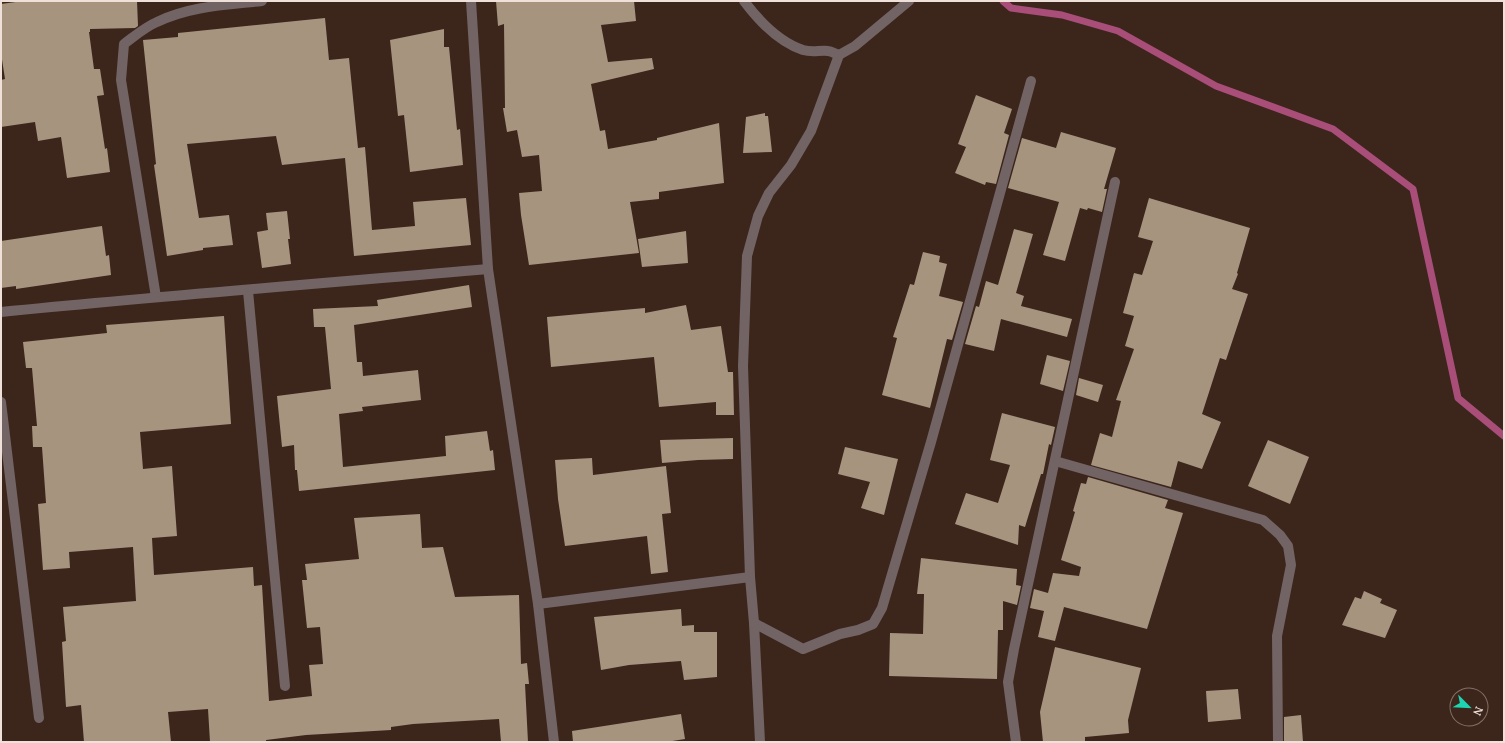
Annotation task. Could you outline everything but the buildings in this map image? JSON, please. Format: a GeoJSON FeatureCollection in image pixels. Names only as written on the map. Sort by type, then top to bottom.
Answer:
{"type":"FeatureCollection","features":[{"type":"Feature","properties":{"kind":"street"},"geometry":{"type":"LineString","coordinates":[[156,297],[121,80],[124,44],[156,22],[176,14],[203,8],[262,1]]}},
{"type":"Feature","properties":{"kind":"street"},"geometry":{"type":"LineString","coordinates":[[471,1],[488,269],[538,604],[554,742]]}},
{"type":"Feature","properties":{"kind":"street"},"geometry":{"type":"LineString","coordinates":[[744,1],[755,15],[774,33],[789,43],[803,50],[816,52],[827,50],[839,55]]}},
{"type":"Feature","properties":{"kind":"street"},"geometry":{"type":"LineString","coordinates":[[760,742],[750,577],[743,366],[747,256],[758,216],[769,194],[792,165],[811,130],[839,55],[855,46],[909,1]]}},
{"type":"Feature","properties":{"kind":"street"},"geometry":{"type":"LineString","coordinates":[[754,624],[803,649],[840,634],[858,630],[873,624],[882,608],[931,442],[1031,81]]}},
{"type":"Feature","properties":{"kind":"street"},"geometry":{"type":"LineString","coordinates":[[1016,742],[1008,682],[1014,648],[1115,182]]}},
{"type":"Feature","properties":{"kind":"street"},"geometry":{"type":"LineString","coordinates":[[1,312],[156,297],[488,269]]}},
{"type":"Feature","properties":{"kind":"street"},"geometry":{"type":"LineString","coordinates":[[248,290],[285,686]]}},
{"type":"Feature","properties":{"kind":"street"},"geometry":{"type":"LineString","coordinates":[[1,402],[38,718]]}},
{"type":"Feature","properties":{"kind":"street"},"geometry":{"type":"LineString","coordinates":[[1055,461],[1262,520],[1280,535],[1288,546],[1291,565],[1277,636],[1278,742]]}},
{"type":"Feature","properties":{"kind":"street"},"geometry":{"type":"LineString","coordinates":[[538,604],[750,577]]}},
{"type":"Feature","properties":{"kind":"waterway"},"geometry":{"type":"LineString","coordinates":[[1003,1],[1011,8],[1062,15],[1118,31],[1216,86],[1333,129],[1413,189],[1458,398],[1504,436]]}}]}
